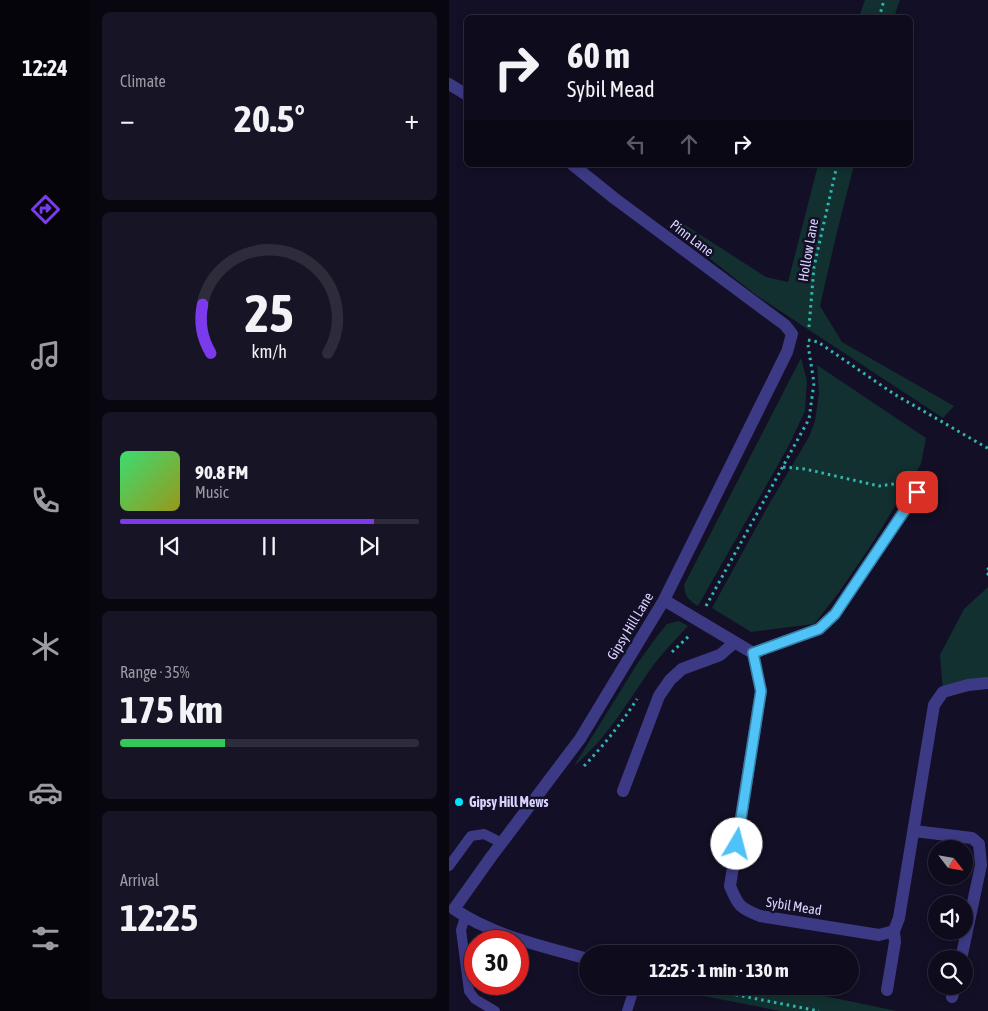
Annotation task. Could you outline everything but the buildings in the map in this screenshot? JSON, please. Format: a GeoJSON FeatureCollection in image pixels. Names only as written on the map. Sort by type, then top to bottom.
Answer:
{"type":"FeatureCollection","features":[{"type":"Feature","properties":{"kind":"street"},"geometry":{"type":"LineString","coordinates":[[449,84],[464,93]]}},
{"type":"Feature","properties":{"kind":"street","name":"Pinn Lane"},"geometry":{"type":"LineString","coordinates":[[575,167],[614,198],[785,325],[792,334]]}},
{"type":"Feature","properties":{"kind":"street","name":"Gipsy Hill Lane"},"geometry":{"type":"LineString","coordinates":[[460,913],[502,843],[580,739],[664,600],[787,352],[792,334]]}},
{"type":"Feature","properties":{"kind":"street"},"geometry":{"type":"LineString","coordinates":[[664,600],[753,653],[819,629],[835,614],[917,492]]}},
{"type":"Feature","properties":{"kind":"street"},"geometry":{"type":"LineString","coordinates":[[623,791],[659,696],[671,680],[682,669],[719,655],[735,644]]}},
{"type":"Feature","properties":{"kind":"street","name":"Sybil Mead"},"geometry":{"type":"LineString","coordinates":[[753,653],[761,691],[730,886],[737,903],[746,910],[760,916],[879,934],[894,931]]}},
{"type":"Feature","properties":{"kind":"street"},"geometry":{"type":"LineString","coordinates":[[887,990],[895,942],[894,931],[901,905],[934,705],[943,692],[968,685],[988,683]]}},
{"type":"Feature","properties":{"kind":"street"},"geometry":{"type":"LineString","coordinates":[[914,831],[972,838],[979,844],[981,865],[963,950]]}},
{"type":"Feature","properties":{"kind":"street"},"geometry":{"type":"LineString","coordinates":[[460,913],[482,926],[514,938],[579,957]]}},
{"type":"Feature","properties":{"kind":"lane"},"geometry":{"type":"LineString","coordinates":[[449,866],[471,836],[484,834],[502,843]]}},
{"type":"Feature","properties":{"kind":"lane"},"geometry":{"type":"LineString","coordinates":[[460,913],[469,991],[475,999],[495,1011]]}},
{"type":"Feature","properties":{"kind":"lane"},"geometry":{"type":"LineString","coordinates":[[627,1011],[632,995]]}},
{"type":"Feature","properties":{"kind":"path"},"geometry":{"type":"LineString","coordinates":[[880,15],[884,0]]}},
{"type":"Feature","properties":{"kind":"path","name":"Hollow Lane"},"geometry":{"type":"LineString","coordinates":[[808,330],[815,267],[837,167]]}},
{"type":"Feature","properties":{"kind":"path"},"geometry":{"type":"LineString","coordinates":[[665,659],[686,640],[809,419],[813,404],[814,383],[807,340],[819,342],[894,394],[988,449]]}},
{"type":"Feature","properties":{"kind":"path"},"geometry":{"type":"LineString","coordinates":[[783,467],[805,469],[879,486],[901,483],[917,492]]}},
{"type":"Feature","properties":{"kind":"path"},"geometry":{"type":"LineString","coordinates":[[988,568],[986,572],[988,575]]}},
{"type":"Feature","properties":{"kind":"path"},"geometry":{"type":"LineString","coordinates":[[580,770],[621,724],[641,694]]}},
{"type":"Feature","properties":{"kind":"path"},"geometry":{"type":"LineString","coordinates":[[737,995],[819,1011]]}},
{"type":"Feature","properties":{"kind":"green space"},"geometry":{"type":"Polygon","coordinates":[[[865,0],[900,0],[895,15],[860,15],[865,0]]]}},
{"type":"Feature","properties":{"kind":"green space"},"geometry":{"type":"Polygon","coordinates":[[[817,167],[853,167],[820,306],[842,342],[954,406],[943,418],[756,295],[667,225],[682,223],[766,277],[788,282],[817,167]]]}},
{"type":"Feature","properties":{"kind":"green space"},"geometry":{"type":"Polygon","coordinates":[[[801,358],[807,381],[805,411],[788,447],[698,606],[688,597],[684,585],[801,358]]]}},
{"type":"Feature","properties":{"kind":"green space"},"geometry":{"type":"Polygon","coordinates":[[[817,365],[926,438],[921,464],[870,547],[837,595],[814,624],[751,632],[712,608],[768,506],[809,437],[815,421],[819,393],[817,365]]]}},
{"type":"Feature","properties":{"kind":"green space"},"geometry":{"type":"Polygon","coordinates":[[[988,587],[988,683],[943,692],[940,655],[964,609],[988,587]]]}},
{"type":"Feature","properties":{"kind":"green space"},"geometry":{"type":"Polygon","coordinates":[[[679,621],[688,626],[655,663],[608,731],[574,766],[637,664],[658,635],[667,624],[679,621]]]}},
{"type":"Feature","properties":{"kind":"green space"},"geometry":{"type":"Polygon","coordinates":[[[699,995],[820,995],[897,1011],[780,1011],[699,995]]]}},
{"type":"Feature","properties":{"kind":"place","name":"Gipsy Hill Mews"},"geometry":{"type":"Point","coordinates":[459,802]}},
{"type":"Feature","properties":{"kind":"route"},"geometry":{"type":"LineString","coordinates":[[737,844],[761,691],[753,653],[819,629],[835,614],[917,492]]}}]}
